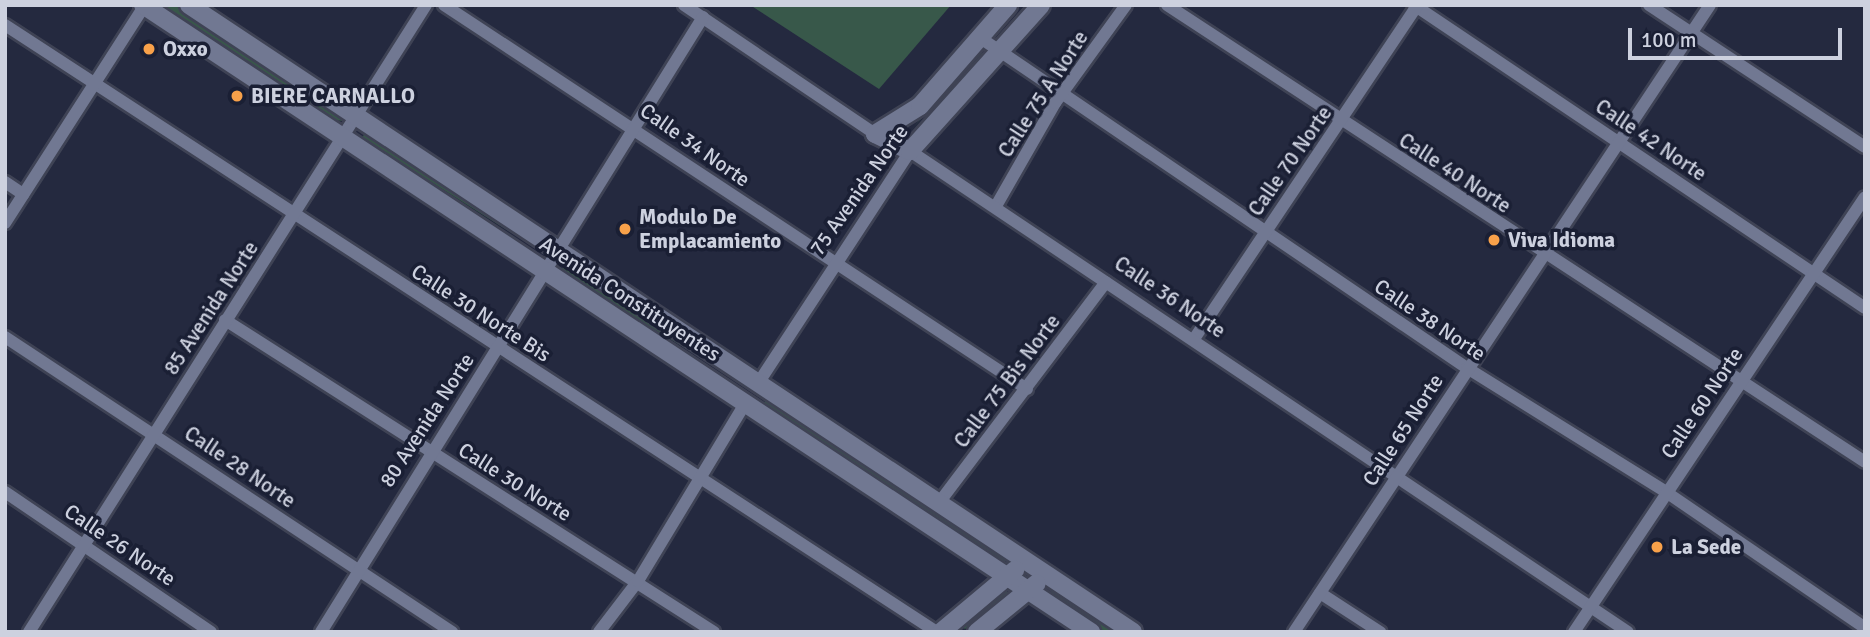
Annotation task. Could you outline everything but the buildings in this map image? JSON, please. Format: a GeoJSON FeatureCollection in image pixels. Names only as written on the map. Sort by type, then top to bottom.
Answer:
{"type":"FeatureCollection","features":[{"type":"Feature","properties":{"kind":"main road","name":"Avenida Constituyentes"},"geometry":{"type":"LineString","coordinates":[[189,5],[358,114],[1133,632]]}},
{"type":"Feature","properties":{"kind":"main road","name":"75 Avenida Norte"},"geometry":{"type":"LineString","coordinates":[[874,134],[920,106],[1007,5]]}},
{"type":"Feature","properties":{"kind":"main road","name":"75 Avenida Norte"},"geometry":{"type":"LineString","coordinates":[[911,151],[1041,5]]}},
{"type":"Feature","properties":{"kind":"main road","name":"Avenida Constituyentes"},"geometry":{"type":"LineString","coordinates":[[144,6],[1091,632]]}},
{"type":"Feature","properties":{"kind":"main road","name":"Calle 36 Norte"},"geometry":{"type":"LineString","coordinates":[[874,134],[911,151]]}},
{"type":"Feature","properties":{"kind":"main road"},"geometry":{"type":"LineString","coordinates":[[939,632],[1026,562]]}},
{"type":"Feature","properties":{"kind":"main road"},"geometry":{"type":"LineString","coordinates":[[977,632],[1047,575]]}},
{"type":"Feature","properties":{"kind":"street","name":"85 Avenida Norte"},"geometry":{"type":"LineString","coordinates":[[29,632],[426,5]]}},
{"type":"Feature","properties":{"kind":"street","name":"Calle 34 Norte"},"geometry":{"type":"LineString","coordinates":[[444,5],[637,128],[834,265],[1027,389]]}},
{"type":"Feature","properties":{"kind":"street","name":"Calle 36 Norte"},"geometry":{"type":"LineString","coordinates":[[684,5],[874,134]]}},
{"type":"Feature","properties":{"kind":"street","name":"Calle 75 A Norte"},"geometry":{"type":"LineString","coordinates":[[996,206],[1062,94],[1126,5]]}},
{"type":"Feature","properties":{"kind":"street","name":"Calle 40 Norte"},"geometry":{"type":"LineString","coordinates":[[1167,5],[1340,123],[1865,462]]}},
{"type":"Feature","properties":{"kind":"street"},"geometry":{"type":"LineString","coordinates":[[1649,5],[1865,147]]}},
{"type":"Feature","properties":{"kind":"street","name":"Calle 65 Norte"},"geometry":{"type":"LineString","coordinates":[[1294,632],[1617,139],[1710,5]]}},
{"type":"Feature","properties":{"kind":"street"},"geometry":{"type":"LineString","coordinates":[[5,223],[144,6]]}},
{"type":"Feature","properties":{"kind":"street","name":"Calle 70 Norte"},"geometry":{"type":"LineString","coordinates":[[1194,339],[1417,6]]}},
{"type":"Feature","properties":{"kind":"street","name":"Calle 42 Norte"},"geometry":{"type":"LineString","coordinates":[[1417,6],[1865,308]]}},
{"type":"Feature","properties":{"kind":"street","name":"80 Avenida Norte"},"geometry":{"type":"LineString","coordinates":[[321,632],[356,568],[428,451],[562,251],[703,18]]}},
{"type":"Feature","properties":{"kind":"street","name":"Calle 30 Norte Bis"},"geometry":{"type":"LineString","coordinates":[[5,25],[939,632]]}},
{"type":"Feature","properties":{"kind":"street","name":"Calle 38 Norte"},"geometry":{"type":"LineString","coordinates":[[979,37],[1466,369],[1667,492],[1865,628]]}},
{"type":"Feature","properties":{"kind":"street","name":"Calle 36 Norte"},"geometry":{"type":"LineString","coordinates":[[911,151],[1628,632]]}},
{"type":"Feature","properties":{"kind":"street","name":"75 Avenida Norte"},"geometry":{"type":"LineString","coordinates":[[759,382],[911,151]]}},
{"type":"Feature","properties":{"kind":"street"},"geometry":{"type":"LineString","coordinates":[[5,182],[23,194]]}},
{"type":"Feature","properties":{"kind":"street","name":"Calle 60 Norte"},"geometry":{"type":"LineString","coordinates":[[1574,632],[1865,197]]}},
{"type":"Feature","properties":{"kind":"street","name":"Calle 75 Bis Norte"},"geometry":{"type":"LineString","coordinates":[[938,504],[1106,282]]}},
{"type":"Feature","properties":{"kind":"street","name":"Calle 30 Norte"},"geometry":{"type":"LineString","coordinates":[[225,320],[428,451],[638,581],[714,632]]}},
{"type":"Feature","properties":{"kind":"street","name":"Calle 28 Norte"},"geometry":{"type":"LineString","coordinates":[[5,337],[155,433],[452,632]]}},
{"type":"Feature","properties":{"kind":"street"},"geometry":{"type":"LineString","coordinates":[[599,632],[638,581],[746,402]]}},
{"type":"Feature","properties":{"kind":"street","name":"Calle 26 Norte"},"geometry":{"type":"LineString","coordinates":[[5,492],[87,544],[211,632]]}},
{"type":"Feature","properties":{"kind":"street"},"geometry":{"type":"LineString","coordinates":[[1320,593],[1380,632]]}},
{"type":"Feature","properties":{"kind":"green space"},"geometry":{"type":"Polygon","coordinates":[[[161,5],[175,5],[343,121],[334,120],[161,5]]]}},
{"type":"Feature","properties":{"kind":"green space"},"geometry":{"type":"Polygon","coordinates":[[[750,5],[951,5],[879,89],[750,5]]]}},
{"type":"Feature","properties":{"kind":"green space"},"geometry":{"type":"Polygon","coordinates":[[[980,52],[982,53],[911,130],[980,52]]]}},
{"type":"Feature","properties":{"kind":"green space"},"geometry":{"type":"Polygon","coordinates":[[[366,131],[547,250],[548,256],[362,138],[366,131]]]}},
{"type":"Feature","properties":{"kind":"green space"},"geometry":{"type":"Polygon","coordinates":[[[566,264],[741,378],[745,385],[561,270],[566,264]]]}},
{"type":"Feature","properties":{"kind":"green space"},"geometry":{"type":"Polygon","coordinates":[[[768,397],[1006,556],[1005,562],[763,404],[768,397]]]}},
{"type":"Feature","properties":{"kind":"green space"},"geometry":{"type":"Polygon","coordinates":[[[1004,589],[1008,593],[965,629],[960,625],[1004,589]]]}},
{"type":"Feature","properties":{"kind":"green space"},"geometry":{"type":"Polygon","coordinates":[[[1051,590],[1058,590],[1121,632],[1105,632],[1051,596],[1051,590]]]}},
{"type":"Feature","properties":{"kind":"place","name":"Oxxo"},"geometry":{"type":"Point","coordinates":[149,49]}},
{"type":"Feature","properties":{"kind":"place","name":"BIERE CARNALLO"},"geometry":{"type":"Point","coordinates":[237,96]}},
{"type":"Feature","properties":{"kind":"place","name":"Modulo De Emplacamiento"},"geometry":{"type":"Point","coordinates":[625,229]}},
{"type":"Feature","properties":{"kind":"place","name":"Viva Idioma"},"geometry":{"type":"Point","coordinates":[1494,240]}},
{"type":"Feature","properties":{"kind":"place","name":"La Sede"},"geometry":{"type":"Point","coordinates":[1657,547]}}]}
